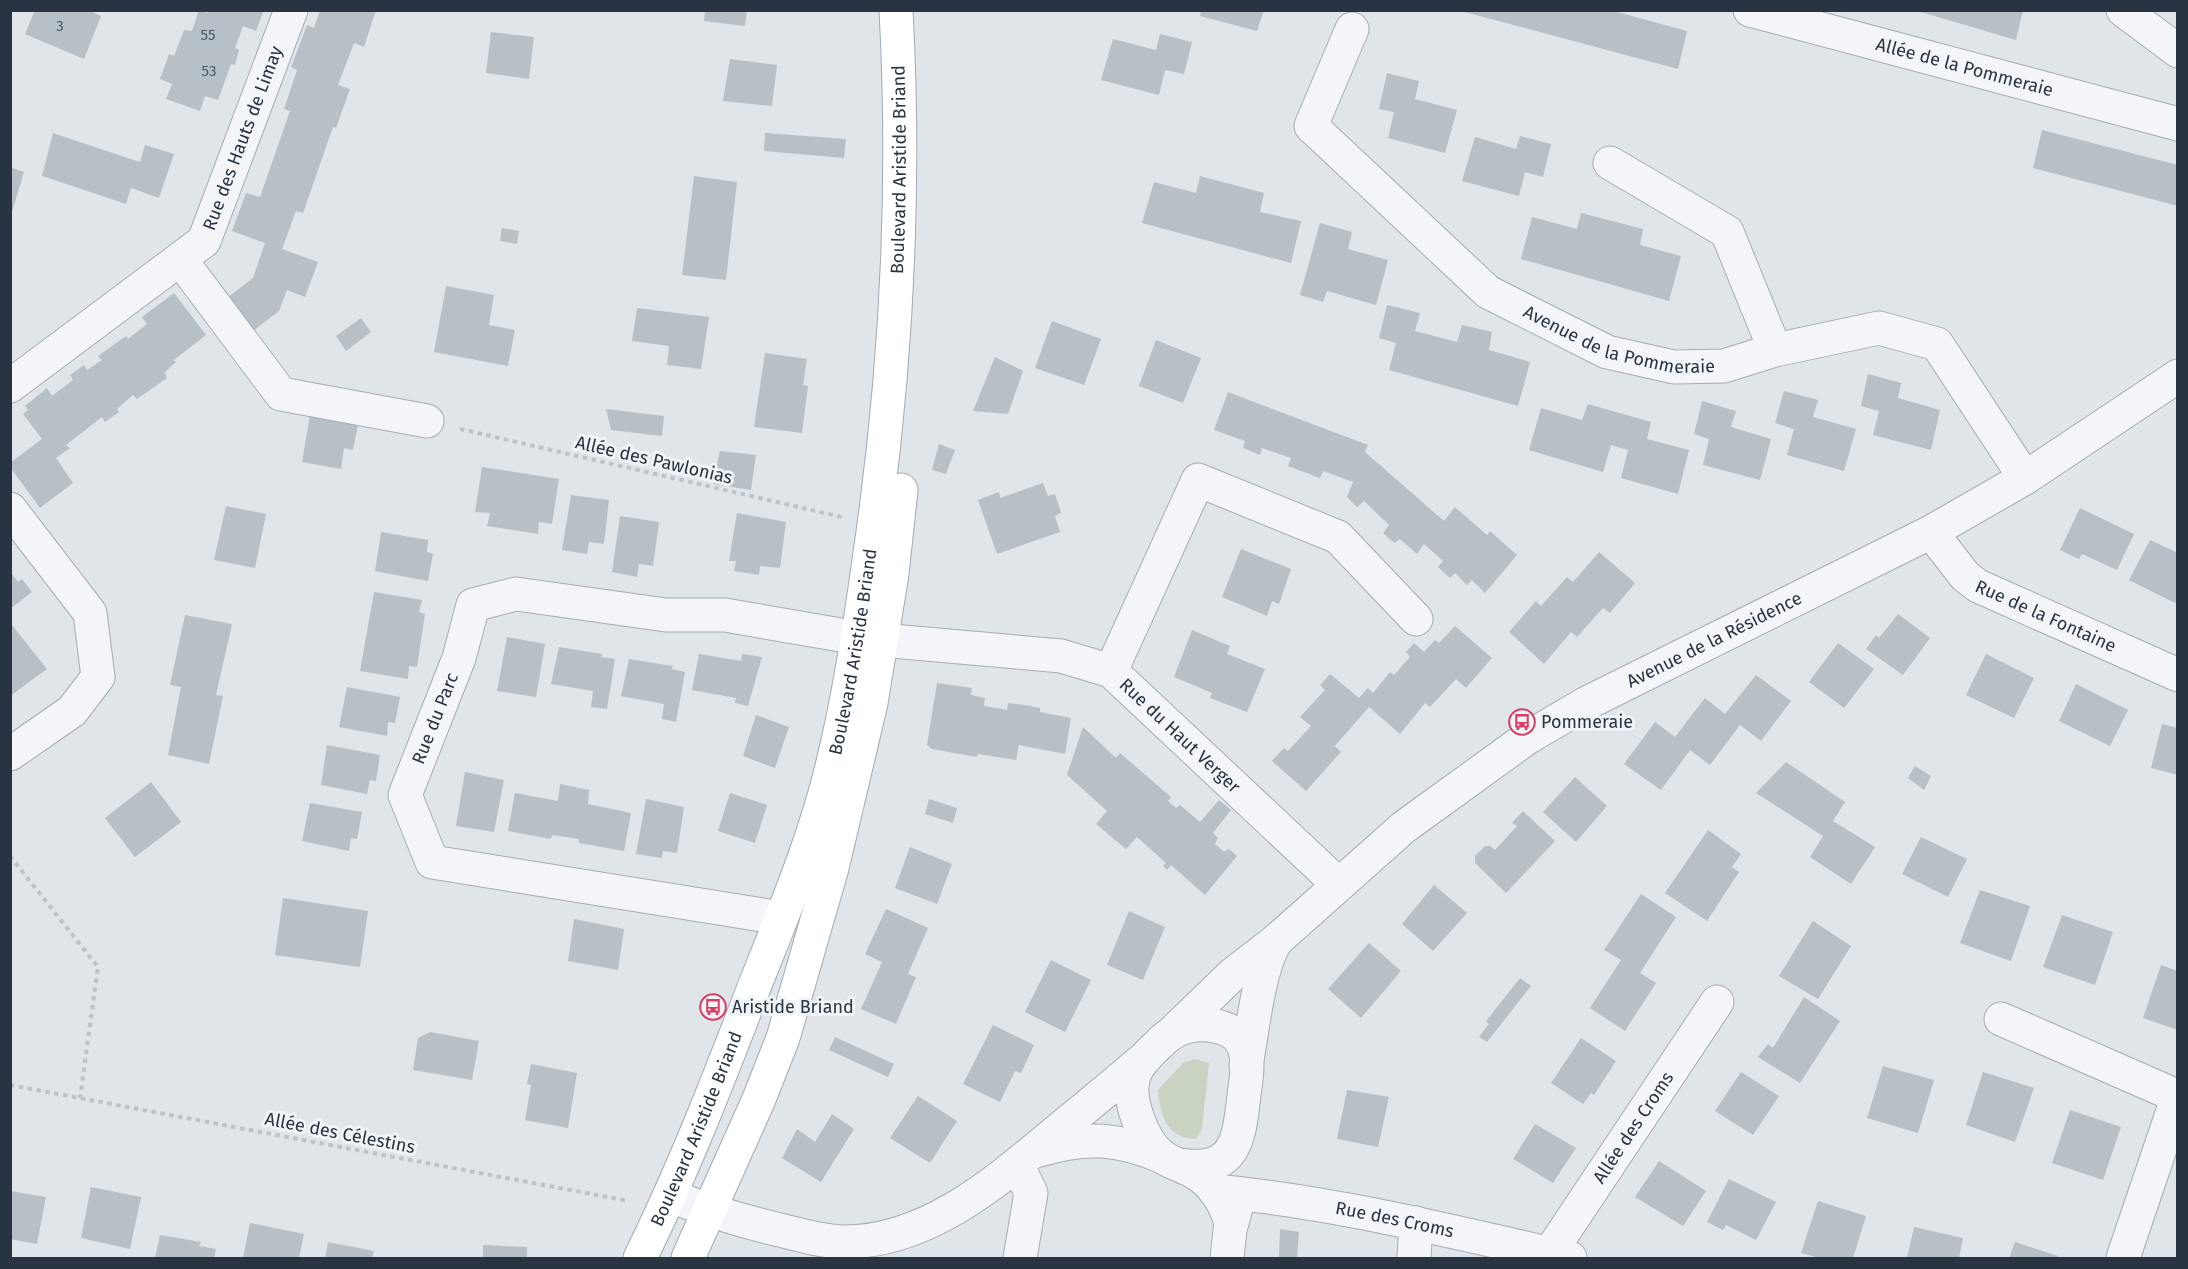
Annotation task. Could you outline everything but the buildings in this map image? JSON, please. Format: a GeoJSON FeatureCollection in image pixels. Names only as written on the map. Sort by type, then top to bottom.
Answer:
{"type":"FeatureCollection","features":[{"type":"Feature","properties":{"kind":"main road","name":"Boulevard Aristide Briand"},"geometry":{"type":"LineString","coordinates":[[688,1258],[711,1212],[759,1099],[790,1018],[832,868],[857,767],[870,639],[875,521],[896,312],[900,209],[900,116],[896,10]]}},
{"type":"Feature","properties":{"kind":"main road","name":"Boulevard Aristide Briand"},"geometry":{"type":"LineString","coordinates":[[640,1258],[667,1204],[782,918],[820,811],[870,639],[901,489],[918,273],[922,150],[919,10]]}},
{"type":"Feature","properties":{"kind":"street","name":"Rue des Hauts de Limay"},"geometry":{"type":"LineString","coordinates":[[10,386],[204,241],[291,10]]}},
{"type":"Feature","properties":{"kind":"street","name":"Allée de la Pommeraie"},"geometry":{"type":"LineString","coordinates":[[1750,10],[2178,124]]}},
{"type":"Feature","properties":{"kind":"street"},"geometry":{"type":"LineString","coordinates":[[2123,10],[2178,51]]}},
{"type":"Feature","properties":{"kind":"street","name":"Avenue de la Pommeraie"},"geometry":{"type":"LineString","coordinates":[[1352,30],[1311,126],[1488,292],[1607,352],[1674,367],[1724,366],[1775,351],[1879,328],[1937,344],[2025,478]]}},
{"type":"Feature","properties":{"kind":"street"},"geometry":{"type":"LineString","coordinates":[[1610,163],[1727,232],[1775,351]]}},
{"type":"Feature","properties":{"kind":"street"},"geometry":{"type":"LineString","coordinates":[[180,259],[281,394],[427,422]]}},
{"type":"Feature","properties":{"kind":"street","name":"Avenue de la Résidence"},"geometry":{"type":"LineString","coordinates":[[1168,1036],[1233,974],[1277,940],[1404,827],[1536,733],[1595,699],[1931,532],[2025,478],[2178,376]]}},
{"type":"Feature","properties":{"kind":"street"},"geometry":{"type":"LineString","coordinates":[[1112,671],[1198,480],[1338,537],[1416,618]]}},
{"type":"Feature","properties":{"kind":"street"},"geometry":{"type":"LineString","coordinates":[[10,509],[90,613],[98,677],[72,711],[10,754]]}},
{"type":"Feature","properties":{"kind":"street","name":"Rue de la Fontaine"},"geometry":{"type":"LineString","coordinates":[[1931,532],[1965,576],[1978,586],[2178,675]]}},
{"type":"Feature","properties":{"kind":"street","name":"Rue du Parc"},"geometry":{"type":"LineString","coordinates":[[782,918],[432,862],[405,795],[459,658],[473,604],[516,594],[666,615],[725,615],[870,639]]}},
{"type":"Feature","properties":{"kind":"street","name":"Rue du Haut Verger"},"geometry":{"type":"LineString","coordinates":[[870,639],[1061,656],[1112,671],[1338,884]]}},
{"type":"Feature","properties":{"kind":"street","name":"Avenue de la Résidence"},"geometry":{"type":"LineString","coordinates":[[1246,1066],[1265,966],[1277,940]]}},
{"type":"Feature","properties":{"kind":"street","name":"Allée des Croms"},"geometry":{"type":"LineString","coordinates":[[1560,1256],[1717,1002]]}},
{"type":"Feature","properties":{"kind":"street"},"geometry":{"type":"LineString","coordinates":[[2001,1018],[2177,1096],[2123,1258]]}},
{"type":"Feature","properties":{"kind":"street"},"geometry":{"type":"LineString","coordinates":[[667,1204],[711,1212],[864,1249],[889,1236],[919,1226],[949,1212],[973,1197],[1024,1158],[1168,1036],[1178,1030],[1200,1025],[1225,1030],[1240,1040],[1245,1052],[1246,1066],[1238,1138],[1228,1203],[1227,1258]]}},
{"type":"Feature","properties":{"kind":"street"},"geometry":{"type":"LineString","coordinates":[[1140,1062],[1132,1083],[1136,1112],[1150,1141],[1171,1161],[1208,1165],[1226,1156],[1238,1138]]}},
{"type":"Feature","properties":{"kind":"street"},"geometry":{"type":"LineString","coordinates":[[1024,1158],[1065,1142],[1096,1140],[1129,1144],[1171,1161],[1202,1177],[1228,1203]]}},
{"type":"Feature","properties":{"kind":"street"},"geometry":{"type":"LineString","coordinates":[[1020,1258],[1031,1193],[1024,1158]]}},
{"type":"Feature","properties":{"kind":"street","name":"Rue des Croms"},"geometry":{"type":"LineString","coordinates":[[1228,1203],[1307,1202],[1560,1256]]}},
{"type":"Feature","properties":{"kind":"street"},"geometry":{"type":"LineString","coordinates":[[1414,1258],[1416,1224]]}},
{"type":"Feature","properties":{"kind":"path","name":"Allée des Pawlonias"},"geometry":{"type":"LineString","coordinates":[[427,422],[858,521],[875,521]]}},
{"type":"Feature","properties":{"kind":"path"},"geometry":{"type":"LineString","coordinates":[[10,856],[98,967],[80,1098]]}},
{"type":"Feature","properties":{"kind":"path","name":"Allée des Célestins"},"geometry":{"type":"LineString","coordinates":[[10,1085],[647,1204],[667,1204]]}},
{"type":"Feature","properties":{"kind":"green space"},"geometry":{"type":"Polygon","coordinates":[[[1195,1059],[1209,1063],[1202,1129],[1196,1139],[1178,1134],[1166,1124],[1158,1090],[1183,1063],[1195,1059]]]}},
{"type":"Feature","properties":{"kind":"place","name":"Pommeraie"},"geometry":{"type":"Point","coordinates":[1522,722]}},
{"type":"Feature","properties":{"kind":"place","name":"Aristide Briand"},"geometry":{"type":"Point","coordinates":[713,1007]}}]}
